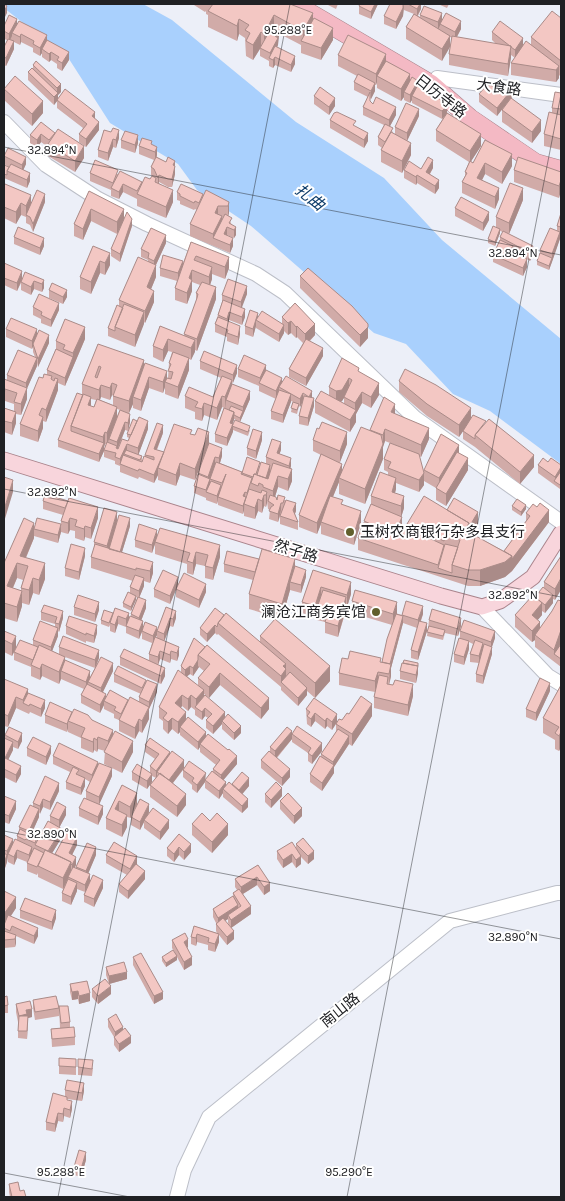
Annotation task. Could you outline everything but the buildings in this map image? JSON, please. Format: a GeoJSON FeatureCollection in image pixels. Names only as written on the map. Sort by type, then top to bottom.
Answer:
{"type":"FeatureCollection","features":[{"type":"Feature","properties":{"kind":"highway","name":"日历寺路"},"geometry":{"type":"LineString","coordinates":[[296,4],[431,84],[470,118],[536,163],[561,170]]}},
{"type":"Feature","properties":{"kind":"highway","name":"日历寺路"},"geometry":{"type":"LineString","coordinates":[[314,4],[437,78],[475,110],[538,157],[561,162]]}},
{"type":"Feature","properties":{"kind":"main road","name":"然子路"},"geometry":{"type":"LineString","coordinates":[[4,460],[422,590],[482,606]]}},
{"type":"Feature","properties":{"kind":"main road"},"geometry":{"type":"LineString","coordinates":[[482,606],[500,601],[533,577],[561,533]]}},
{"type":"Feature","properties":{"kind":"street","name":"大食路"},"geometry":{"type":"LineString","coordinates":[[437,78],[561,95]]}},
{"type":"Feature","properties":{"kind":"street"},"geometry":{"type":"LineString","coordinates":[[4,122],[46,165],[98,199],[147,224],[256,274],[285,293],[415,418],[561,522]]}},
{"type":"Feature","properties":{"kind":"street"},"geometry":{"type":"LineString","coordinates":[[482,606],[548,676],[561,684]]}},
{"type":"Feature","properties":{"kind":"street","name":"南山路"},"geometry":{"type":"LineString","coordinates":[[177,1197],[184,1170],[209,1117],[450,921],[558,893],[561,894]]}},
{"type":"Feature","properties":{"kind":"water","name":"扎曲"},"geometry":{"type":"Polygon","coordinates":[[[4,4],[143,4],[172,20],[296,122],[384,178],[442,240],[561,339],[561,464],[490,411],[453,394],[406,344],[374,333],[251,226],[197,190],[178,164],[110,123],[69,59],[4,8],[4,4]]]}},
{"type":"Feature","properties":{"kind":"place","name":"玉树农商银行杂多县支行"},"geometry":{"type":"Point","coordinates":[350,532]}},
{"type":"Feature","properties":{"kind":"place","name":"澜沧江商务宾馆"},"geometry":{"type":"Point","coordinates":[376,612]}}]}
